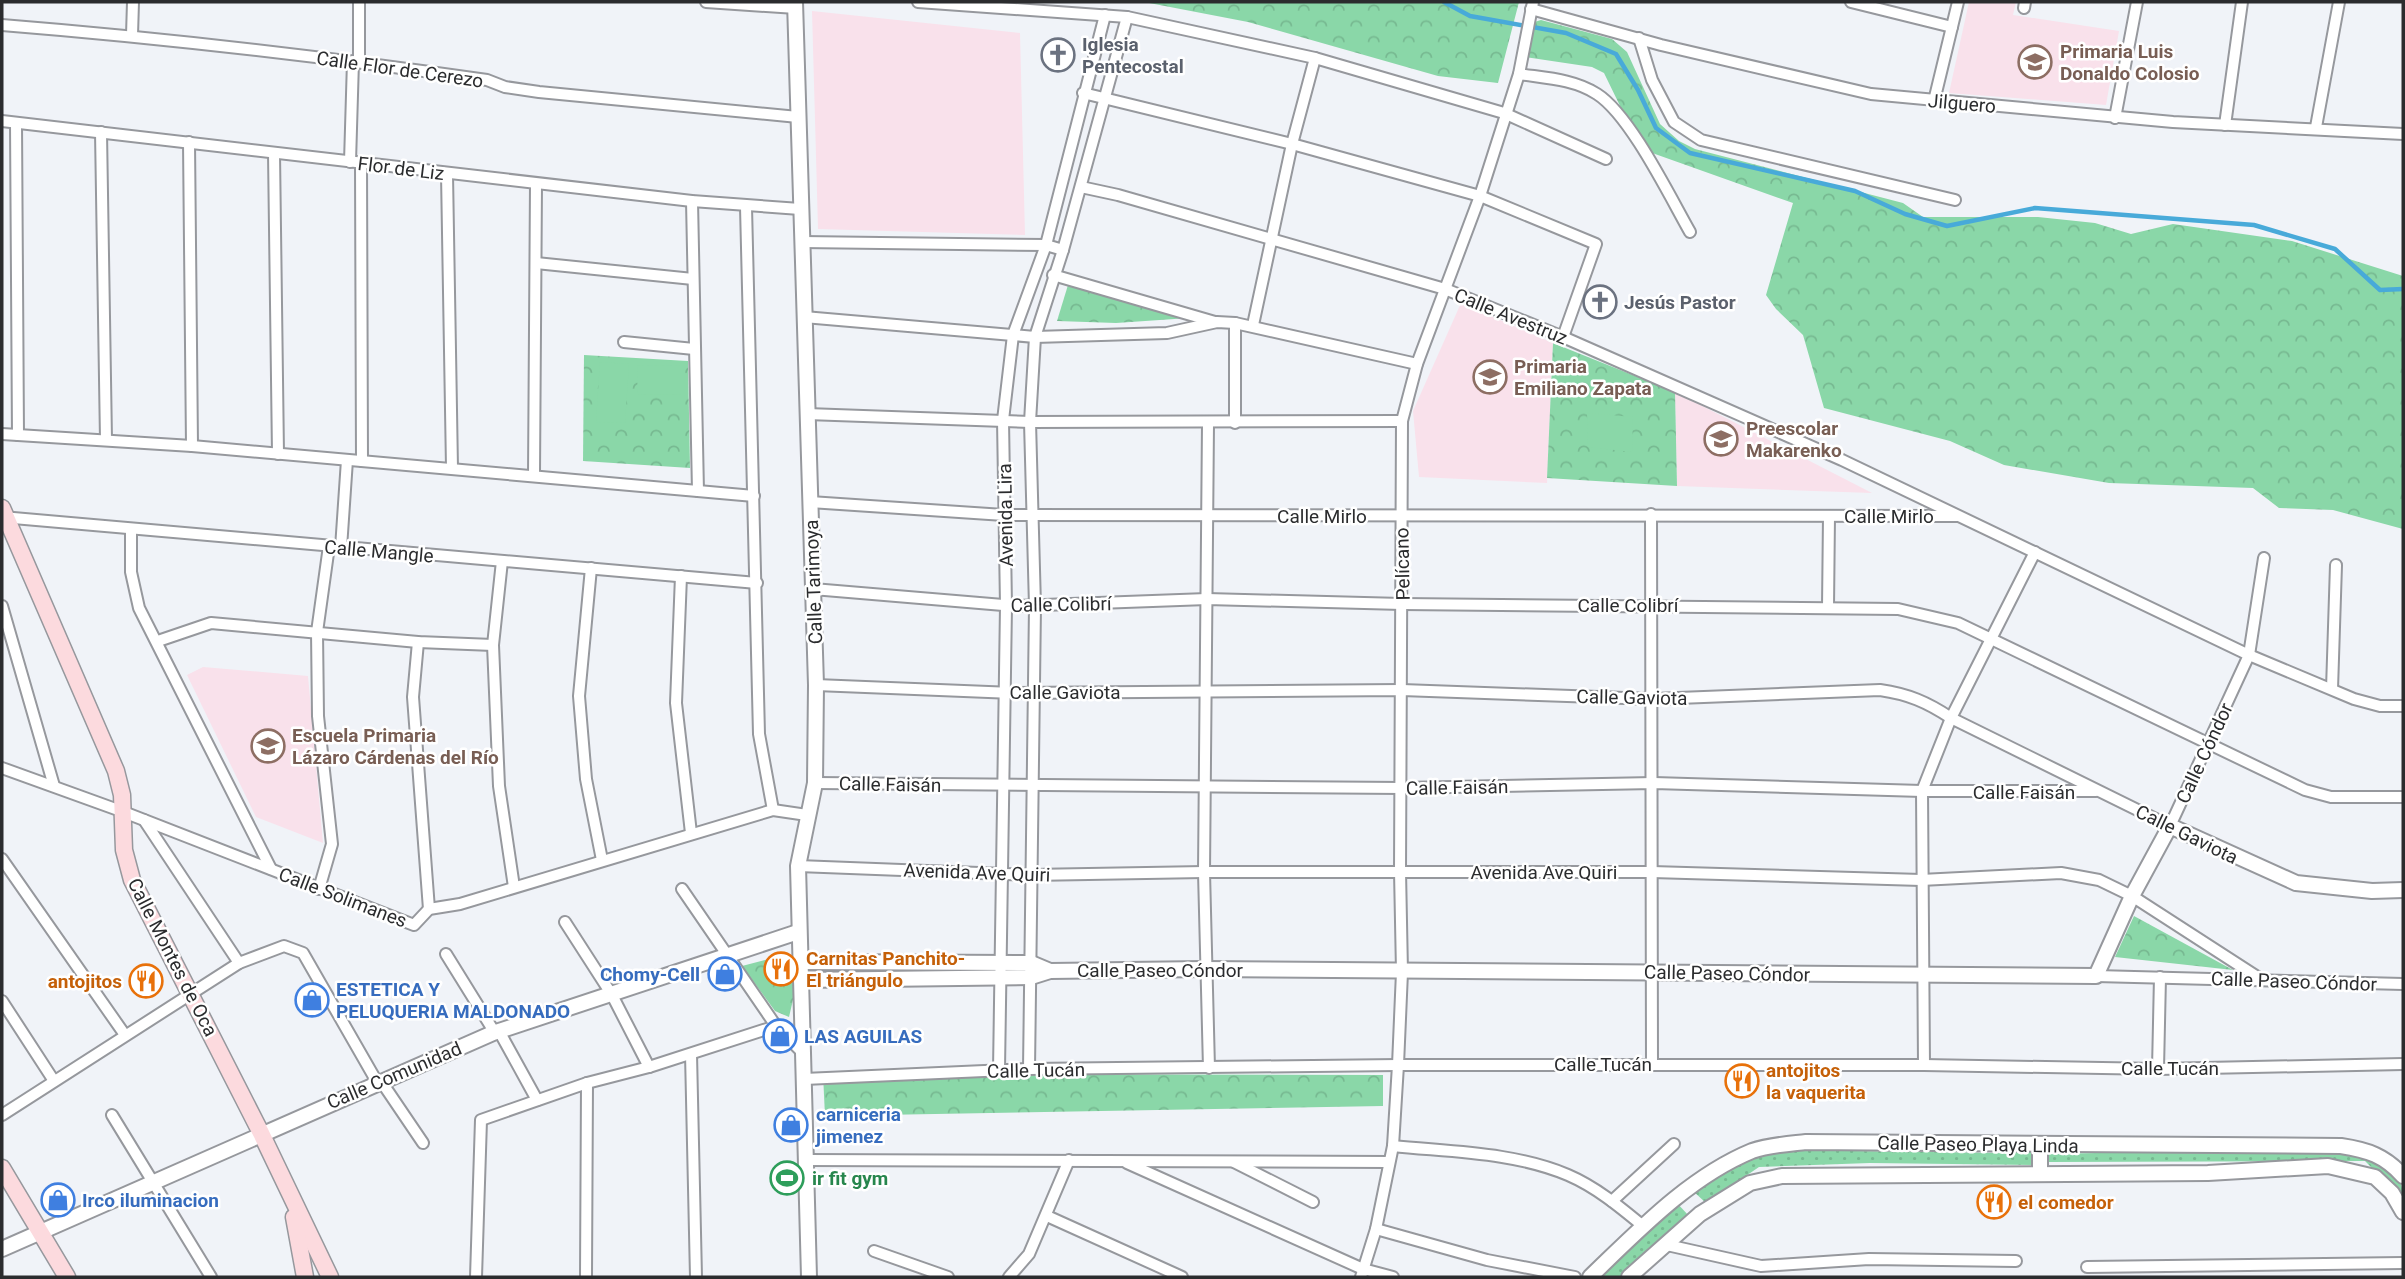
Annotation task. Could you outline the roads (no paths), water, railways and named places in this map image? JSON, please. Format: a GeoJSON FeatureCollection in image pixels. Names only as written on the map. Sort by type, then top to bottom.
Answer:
{"type":"FeatureCollection","features":[{"type":"Feature","properties":{"kind":"main road","name":"Calle Montes de Oca"},"geometry":{"type":"LineString","coordinates":[[3,514],[111,760],[122,795],[124,850],[132,880],[290,1194]]}},
{"type":"Feature","properties":{"kind":"main road"},"geometry":{"type":"LineString","coordinates":[[2,1168],[67,1277]]}},
{"type":"Feature","properties":{"kind":"main road"},"geometry":{"type":"LineString","coordinates":[[290,1194],[305,1277]]}},
{"type":"Feature","properties":{"kind":"main road"},"geometry":{"type":"LineString","coordinates":[[290,1194],[330,1277]]}},
{"type":"Feature","properties":{"kind":"street"},"geometry":{"type":"LineString","coordinates":[[132,35],[133,2]]}},
{"type":"Feature","properties":{"kind":"street"},"geometry":{"type":"LineString","coordinates":[[359,2],[355,163],[362,461]]}},
{"type":"Feature","properties":{"kind":"street"},"geometry":{"type":"LineString","coordinates":[[706,2],[796,5]]}},
{"type":"Feature","properties":{"kind":"street"},"geometry":{"type":"LineString","coordinates":[[918,2],[1127,17],[1315,58],[1504,113],[1606,159]]}},
{"type":"Feature","properties":{"kind":"street"},"geometry":{"type":"LineString","coordinates":[[1852,2],[1952,27]]}},
{"type":"Feature","properties":{"kind":"street"},"geometry":{"type":"LineString","coordinates":[[1934,101],[1958,2]]}},
{"type":"Feature","properties":{"kind":"street"},"geometry":{"type":"LineString","coordinates":[[2115,118],[2137,2]]}},
{"type":"Feature","properties":{"kind":"street"},"geometry":{"type":"LineString","coordinates":[[2225,125],[2242,2]]}},
{"type":"Feature","properties":{"kind":"street"},"geometry":{"type":"LineString","coordinates":[[2316,128],[2339,2]]}},
{"type":"Feature","properties":{"kind":"street","name":"Calle Tarimoya"},"geometry":{"type":"LineString","coordinates":[[796,5],[797,117],[817,685],[815,783],[798,866],[809,1277]]}},
{"type":"Feature","properties":{"kind":"street","name":"Jilguero"},"geometry":{"type":"LineString","coordinates":[[1532,5],[1639,38],[1871,93],[2115,118],[2403,134]]}},
{"type":"Feature","properties":{"kind":"street","name":"Pelícano"},"geometry":{"type":"LineString","coordinates":[[1392,1146],[1402,972],[1402,421],[1417,364],[1480,196],[1504,113],[1519,74],[1532,5]]}},
{"type":"Feature","properties":{"kind":"street","name":"Avenida Lira"},"geometry":{"type":"LineString","coordinates":[[999,1070],[1006,606],[1003,420],[1013,335],[1045,245],[1105,15]]}},
{"type":"Feature","properties":{"kind":"street","name":"Avenida Lira"},"geometry":{"type":"LineString","coordinates":[[1029,1069],[1035,691],[1030,422],[1035,337],[1063,250],[1127,17]]}},
{"type":"Feature","properties":{"kind":"street","name":"Calle Flor de Cerezo"},"geometry":{"type":"LineString","coordinates":[[2,25],[132,35],[487,80],[505,87],[539,92],[797,117]]}},
{"type":"Feature","properties":{"kind":"street"},"geometry":{"type":"LineString","coordinates":[[1639,38],[1652,80],[1674,122],[1700,140],[1955,200]]}},
{"type":"Feature","properties":{"kind":"street"},"geometry":{"type":"LineString","coordinates":[[1253,326],[1292,144],[1315,58]]}},
{"type":"Feature","properties":{"kind":"street"},"geometry":{"type":"LineString","coordinates":[[1519,74],[1569,81],[1597,94],[1614,108],[1633,132],[1690,232]]}},
{"type":"Feature","properties":{"kind":"street"},"geometry":{"type":"LineString","coordinates":[[1083,93],[1292,144],[1480,196],[1596,244],[1563,337]]}},
{"type":"Feature","properties":{"kind":"street","name":"Flor de Liz"},"geometry":{"type":"LineString","coordinates":[[2,121],[536,184],[746,207],[800,209]]}},
{"type":"Feature","properties":{"kind":"street"},"geometry":{"type":"LineString","coordinates":[[16,123],[18,435]]}},
{"type":"Feature","properties":{"kind":"street"},"geometry":{"type":"LineString","coordinates":[[101,132],[106,440]]}},
{"type":"Feature","properties":{"kind":"street"},"geometry":{"type":"LineString","coordinates":[[189,142],[192,446]]}},
{"type":"Feature","properties":{"kind":"street"},"geometry":{"type":"LineString","coordinates":[[274,153],[278,454]]}},
{"type":"Feature","properties":{"kind":"street"},"geometry":{"type":"LineString","coordinates":[[447,174],[452,468]]}},
{"type":"Feature","properties":{"kind":"street"},"geometry":{"type":"LineString","coordinates":[[534,475],[536,184]]}},
{"type":"Feature","properties":{"kind":"street","name":"Calle Avestruz"},"geometry":{"type":"LineString","coordinates":[[1081,187],[1118,195],[1445,289],[1563,337],[1960,516],[2249,654],[2380,706],[2403,706]]}},
{"type":"Feature","properties":{"kind":"street"},"geometry":{"type":"LineString","coordinates":[[692,201],[698,491]]}},
{"type":"Feature","properties":{"kind":"street"},"geometry":{"type":"LineString","coordinates":[[746,207],[759,734],[773,810]]}},
{"type":"Feature","properties":{"kind":"street"},"geometry":{"type":"LineString","coordinates":[[802,242],[1045,245],[1063,250]]}},
{"type":"Feature","properties":{"kind":"street"},"geometry":{"type":"LineString","coordinates":[[536,263],[693,279]]}},
{"type":"Feature","properties":{"kind":"street"},"geometry":{"type":"LineString","coordinates":[[1053,275],[1217,322],[1253,326],[1417,364]]}},
{"type":"Feature","properties":{"kind":"street"},"geometry":{"type":"LineString","coordinates":[[804,317],[1035,337],[1167,333],[1217,322]]}},
{"type":"Feature","properties":{"kind":"street"},"geometry":{"type":"LineString","coordinates":[[1235,323],[1235,423]]}},
{"type":"Feature","properties":{"kind":"street"},"geometry":{"type":"LineString","coordinates":[[624,342],[694,349]]}},
{"type":"Feature","properties":{"kind":"street"},"geometry":{"type":"LineString","coordinates":[[807,414],[1030,422],[1208,424],[1402,421]]}},
{"type":"Feature","properties":{"kind":"street"},"geometry":{"type":"LineString","coordinates":[[1208,424],[1204,969],[1209,1068]]}},
{"type":"Feature","properties":{"kind":"street"},"geometry":{"type":"LineString","coordinates":[[2,434],[192,446],[754,496]]}},
{"type":"Feature","properties":{"kind":"street"},"geometry":{"type":"LineString","coordinates":[[341,548],[347,460]]}},
{"type":"Feature","properties":{"kind":"street","name":"Calle Mirlo"},"geometry":{"type":"LineString","coordinates":[[810,502],[1004,514],[1960,516]]}},
{"type":"Feature","properties":{"kind":"street","name":"Calle Mangle"},"geometry":{"type":"LineString","coordinates":[[3,514],[131,529],[757,583]]}},
{"type":"Feature","properties":{"kind":"street"},"geometry":{"type":"LineString","coordinates":[[1651,514],[1654,783],[1652,1064]]}},
{"type":"Feature","properties":{"kind":"street"},"geometry":{"type":"LineString","coordinates":[[1828,607],[1829,516]]}},
{"type":"Feature","properties":{"kind":"street"},"geometry":{"type":"LineString","coordinates":[[131,529],[131,572],[139,608],[271,869]]}},
{"type":"Feature","properties":{"kind":"street"},"geometry":{"type":"LineString","coordinates":[[319,889],[332,844],[318,716],[317,632],[329,547]]}},
{"type":"Feature","properties":{"kind":"street"},"geometry":{"type":"LineString","coordinates":[[1924,1065],[1921,975],[1922,791],[1951,718],[2035,552]]}},
{"type":"Feature","properties":{"kind":"street","name":"Calle Cóndor"},"geometry":{"type":"LineString","coordinates":[[2096,976],[2132,897],[2170,826],[2249,654],[2264,558]]}},
{"type":"Feature","properties":{"kind":"street"},"geometry":{"type":"LineString","coordinates":[[502,561],[493,645],[499,786],[514,887]]}},
{"type":"Feature","properties":{"kind":"street"},"geometry":{"type":"LineString","coordinates":[[2332,689],[2336,565]]}},
{"type":"Feature","properties":{"kind":"street"},"geometry":{"type":"LineString","coordinates":[[590,568],[579,696],[586,779],[602,860]]}},
{"type":"Feature","properties":{"kind":"street"},"geometry":{"type":"LineString","coordinates":[[681,576],[676,703],[691,832]]}},
{"type":"Feature","properties":{"kind":"street","name":"Calle Colibrí"},"geometry":{"type":"LineString","coordinates":[[813,589],[1006,606],[1207,599],[1402,604],[1898,608],[1929,614],[1990,639],[2305,790],[2331,797],[2403,797]]}},
{"type":"Feature","properties":{"kind":"street"},"geometry":{"type":"LineString","coordinates":[[2,606],[54,786]]}},
{"type":"Feature","properties":{"kind":"street"},"geometry":{"type":"LineString","coordinates":[[158,641],[211,623],[418,642],[493,645]]}},
{"type":"Feature","properties":{"kind":"street"},"geometry":{"type":"LineString","coordinates":[[418,642],[413,697],[429,909]]}},
{"type":"Feature","properties":{"kind":"street","name":"Calle Gaviota"},"geometry":{"type":"LineString","coordinates":[[817,685],[1005,692],[1402,690],[1653,699],[1880,690],[1909,694],[1951,718],[2170,826],[2296,883],[2372,891],[2403,890]]}},
{"type":"Feature","properties":{"kind":"street","name":"Calle Solimanes"},"geometry":{"type":"LineString","coordinates":[[2,768],[121,811],[414,925],[429,909],[514,887],[691,832],[773,810],[807,815]]}},
{"type":"Feature","properties":{"kind":"street","name":"Calle Faisán"},"geometry":{"type":"LineString","coordinates":[[815,783],[1402,788],[1654,783],[1922,791],[2099,791]]}},
{"type":"Feature","properties":{"kind":"street"},"geometry":{"type":"LineString","coordinates":[[144,820],[239,963]]}},
{"type":"Feature","properties":{"kind":"street"},"geometry":{"type":"LineString","coordinates":[[2,859],[125,1035]]}},
{"type":"Feature","properties":{"kind":"street","name":"Avenida Ave Quiri"},"geometry":{"type":"LineString","coordinates":[[798,866],[1031,875],[1204,872],[1652,872],[1922,880],[2062,873],[2099,880],[2132,897],[2262,979]]}},
{"type":"Feature","properties":{"kind":"street"},"geometry":{"type":"LineString","coordinates":[[682,889],[776,1027],[801,1051]]}},
{"type":"Feature","properties":{"kind":"street"},"geometry":{"type":"LineString","coordinates":[[565,922],[612,995],[649,1067]]}},
{"type":"Feature","properties":{"kind":"street","name":"Calle Comunidad"},"geometry":{"type":"LineString","coordinates":[[2,1249],[261,1133],[497,1032],[798,932]]}},
{"type":"Feature","properties":{"kind":"street"},"geometry":{"type":"LineString","coordinates":[[2,1115],[239,963],[274,947],[295,948],[303,953],[379,1082],[423,1143]]}},
{"type":"Feature","properties":{"kind":"street"},"geometry":{"type":"LineString","coordinates":[[446,954],[537,1100]]}},
{"type":"Feature","properties":{"kind":"street","name":"Calle Paseo Cóndor"},"geometry":{"type":"LineString","coordinates":[[800,962],[1050,971],[1654,971],[2160,977],[2403,984]]}},
{"type":"Feature","properties":{"kind":"street","name":"Calle Paseo Cóndor"},"geometry":{"type":"LineString","coordinates":[[801,980],[1001,970]]}},
{"type":"Feature","properties":{"kind":"street"},"geometry":{"type":"LineString","coordinates":[[2158,1069],[2160,977]]}},
{"type":"Feature","properties":{"kind":"street"},"geometry":{"type":"LineString","coordinates":[[2,1001],[54,1080]]}},
{"type":"Feature","properties":{"kind":"street"},"geometry":{"type":"LineString","coordinates":[[476,1277],[481,1120],[587,1083],[649,1067],[776,1027]]}},
{"type":"Feature","properties":{"kind":"street"},"geometry":{"type":"LineString","coordinates":[[691,1054],[696,1277]]}},
{"type":"Feature","properties":{"kind":"street","name":"Calle Tucán"},"geometry":{"type":"LineString","coordinates":[[804,1079],[1029,1069],[1398,1065],[1924,1065],[2158,1069],[2403,1064]]}},
{"type":"Feature","properties":{"kind":"street"},"geometry":{"type":"LineString","coordinates":[[586,1277],[587,1083]]}},
{"type":"Feature","properties":{"kind":"street"},"geometry":{"type":"LineString","coordinates":[[112,1115],[211,1277]]}},
{"type":"Feature","properties":{"kind":"street","name":"Calle Paseo Playa Linda"},"geometry":{"type":"LineString","coordinates":[[1590,1277],[1643,1226],[1722,1166],[1755,1150],[1780,1145],[1806,1142],[2040,1146],[2341,1146],[2374,1153],[2389,1161],[2403,1176]]}},
{"type":"Feature","properties":{"kind":"street"},"geometry":{"type":"LineString","coordinates":[[1612,1201],[1674,1144]]}},
{"type":"Feature","properties":{"kind":"street"},"geometry":{"type":"LineString","coordinates":[[1362,1273],[1376,1229],[1392,1146],[1526,1162],[1567,1175],[1612,1201],[1643,1226]]}},
{"type":"Feature","properties":{"kind":"street"},"geometry":{"type":"LineString","coordinates":[[2040,1146],[2040,1174]]}},
{"type":"Feature","properties":{"kind":"street"},"geometry":{"type":"LineString","coordinates":[[806,1160],[1390,1161]]}},
{"type":"Feature","properties":{"kind":"street"},"geometry":{"type":"LineString","coordinates":[[1009,1277],[1029,1254],[1069,1160]]}},
{"type":"Feature","properties":{"kind":"street"},"geometry":{"type":"LineString","coordinates":[[1122,1160],[1362,1273],[1393,1277]]}},
{"type":"Feature","properties":{"kind":"street"},"geometry":{"type":"LineString","coordinates":[[1232,1161],[1313,1202]]}},
{"type":"Feature","properties":{"kind":"street","name":"Calle Paseo Playa Linda"},"geometry":{"type":"LineString","coordinates":[[1629,1277],[1700,1214],[1750,1183],[1782,1176],[2208,1173],[2328,1166],[2375,1177],[2392,1193],[2403,1212]]}},
{"type":"Feature","properties":{"kind":"street"},"geometry":{"type":"LineString","coordinates":[[1682,1194],[1700,1214]]}},
{"type":"Feature","properties":{"kind":"street"},"geometry":{"type":"LineString","coordinates":[[1047,1216],[1182,1277]]}},
{"type":"Feature","properties":{"kind":"street"},"geometry":{"type":"LineString","coordinates":[[1376,1229],[1487,1260],[1575,1277]]}},
{"type":"Feature","properties":{"kind":"street"},"geometry":{"type":"LineString","coordinates":[[1667,1245],[1761,1266],[1869,1259],[2016,1262]]}},
{"type":"Feature","properties":{"kind":"street"},"geometry":{"type":"LineString","coordinates":[[874,1251],[948,1277]]}},
{"type":"Feature","properties":{"kind":"street"},"geometry":{"type":"LineString","coordinates":[[2087,1267],[2403,1263]]}},
{"type":"Feature","properties":{"kind":"waterway"},"geometry":{"type":"LineString","coordinates":[[1444,2],[1470,16],[1566,33],[1616,54],[1638,90],[1656,128],[1690,153],[1855,191],[1905,214],[1947,226],[2035,208],[2254,225],[2335,249],[2380,290],[2403,289]]}},
{"type":"Feature","properties":{"kind":"place","name":"Iglesia Pentecostal"},"geometry":{"type":"Point","coordinates":[1058,55]}},
{"type":"Feature","properties":{"kind":"place","name":"Primaria Luis Donaldo Colosio"},"geometry":{"type":"Point","coordinates":[2035,62]}},
{"type":"Feature","properties":{"kind":"place","name":"Jesús Pastor"},"geometry":{"type":"Point","coordinates":[1600,302]}},
{"type":"Feature","properties":{"kind":"place","name":"Primaria Emiliano Zapata"},"geometry":{"type":"Point","coordinates":[1490,377]}},
{"type":"Feature","properties":{"kind":"place","name":"Preescolar Makarenko"},"geometry":{"type":"Point","coordinates":[1721,439]}},
{"type":"Feature","properties":{"kind":"place","name":"Escuela Primaria Lázaro Cárdenas del Río"},"geometry":{"type":"Point","coordinates":[268,746]}},
{"type":"Feature","properties":{"kind":"place","name":"Carnitas Panchito- El triángulo"},"geometry":{"type":"Point","coordinates":[781,969]}},
{"type":"Feature","properties":{"kind":"place","name":"Chomy-Cell"},"geometry":{"type":"Point","coordinates":[725,974]}},
{"type":"Feature","properties":{"kind":"place","name":"antojitos"},"geometry":{"type":"Point","coordinates":[146,981]}},
{"type":"Feature","properties":{"kind":"place","name":"ESTETICA Y PELUQUERIA MALDONADO"},"geometry":{"type":"Point","coordinates":[312,1000]}},
{"type":"Feature","properties":{"kind":"place","name":"LAS AGUILAS"},"geometry":{"type":"Point","coordinates":[780,1036]}},
{"type":"Feature","properties":{"kind":"place","name":"antojitos la vaquerita"},"geometry":{"type":"Point","coordinates":[1742,1081]}},
{"type":"Feature","properties":{"kind":"place","name":"carniceria jimenez"},"geometry":{"type":"Point","coordinates":[791,1125]}},
{"type":"Feature","properties":{"kind":"place","name":"ir fit gym"},"geometry":{"type":"Point","coordinates":[787,1178]}},
{"type":"Feature","properties":{"kind":"place","name":"Irco iluminacion"},"geometry":{"type":"Point","coordinates":[58,1200]}},
{"type":"Feature","properties":{"kind":"place","name":"el comedor"},"geometry":{"type":"Point","coordinates":[1994,1202]}}]}
